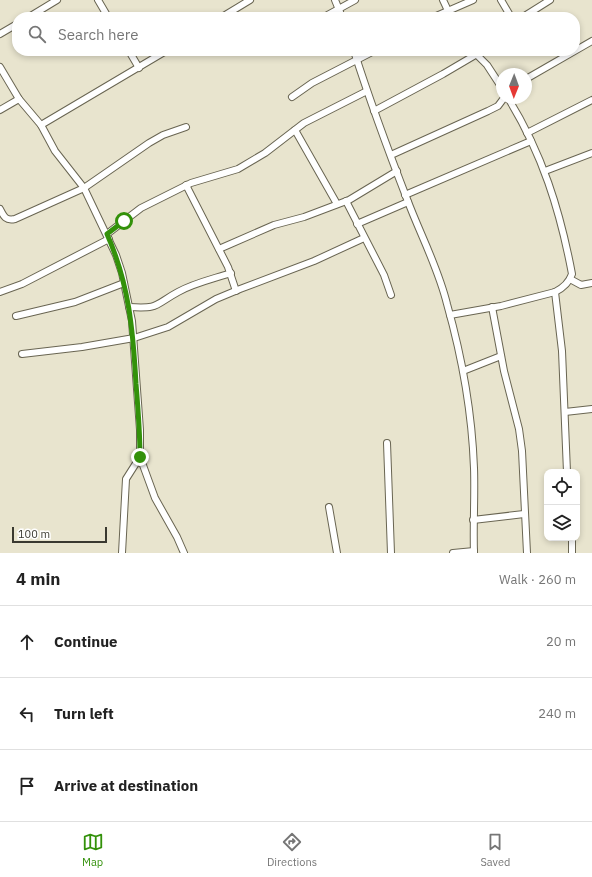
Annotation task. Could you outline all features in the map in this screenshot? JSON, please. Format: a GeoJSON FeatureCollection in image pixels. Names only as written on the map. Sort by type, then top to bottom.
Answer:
{"type":"FeatureCollection","features":[{"type":"Feature","properties":{"kind":"street"},"geometry":{"type":"LineString","coordinates":[[37,12],[57,0]]}},
{"type":"Feature","properties":{"kind":"street"},"geometry":{"type":"LineString","coordinates":[[98,0],[105,12]]}},
{"type":"Feature","properties":{"kind":"street"},"geometry":{"type":"LineString","coordinates":[[230,12],[250,0]]}},
{"type":"Feature","properties":{"kind":"street"},"geometry":{"type":"LineString","coordinates":[[335,0],[339,10]]}},
{"type":"Feature","properties":{"kind":"street"},"geometry":{"type":"LineString","coordinates":[[335,12],[355,0]]}},
{"type":"Feature","properties":{"kind":"street"},"geometry":{"type":"LineString","coordinates":[[442,0],[449,10]]}},
{"type":"Feature","properties":{"kind":"street"},"geometry":{"type":"LineString","coordinates":[[445,12],[473,0]]}},
{"type":"Feature","properties":{"kind":"street"},"geometry":{"type":"LineString","coordinates":[[501,0],[507,12]]}},
{"type":"Feature","properties":{"kind":"street"},"geometry":{"type":"LineString","coordinates":[[531,12],[550,0]]}},
{"type":"Feature","properties":{"kind":"street"},"geometry":{"type":"LineString","coordinates":[[0,34],[12,27]]}},
{"type":"Feature","properties":{"kind":"street"},"geometry":{"type":"LineString","coordinates":[[580,48],[592,41]]}},
{"type":"Feature","properties":{"kind":"street"},"geometry":{"type":"LineString","coordinates":[[132,56],[139,68]]}},
{"type":"Feature","properties":{"kind":"street"},"geometry":{"type":"LineString","coordinates":[[41,125],[158,56]]}},
{"type":"Feature","properties":{"kind":"street"},"geometry":{"type":"LineString","coordinates":[[356,56],[374,111],[437,271],[450,315],[463,371],[474,469],[474,552],[452,553]]}},
{"type":"Feature","properties":{"kind":"street"},"geometry":{"type":"LineString","coordinates":[[292,97],[312,83],[366,56]]}},
{"type":"Feature","properties":{"kind":"street"},"geometry":{"type":"LineString","coordinates":[[374,111],[443,74],[470,56]]}},
{"type":"Feature","properties":{"kind":"street"},"geometry":{"type":"LineString","coordinates":[[478,56],[487,65],[496,79]]}},
{"type":"Feature","properties":{"kind":"street"},"geometry":{"type":"LineString","coordinates":[[532,76],[566,56]]}},
{"type":"Feature","properties":{"kind":"street"},"geometry":{"type":"LineString","coordinates":[[0,67],[19,99],[41,125],[55,151],[84,188],[116,255],[130,307],[134,338],[140,430],[140,457],[155,498],[177,537],[184,553]]}},
{"type":"Feature","properties":{"kind":"street"},"geometry":{"type":"LineString","coordinates":[[0,292],[28,281],[108,237],[141,208],[186,185],[238,168],[265,153],[295,130],[367,91]]}},
{"type":"Feature","properties":{"kind":"street"},"geometry":{"type":"LineString","coordinates":[[0,110],[19,99]]}},
{"type":"Feature","properties":{"kind":"street"},"geometry":{"type":"LineString","coordinates":[[528,133],[592,101]]}},
{"type":"Feature","properties":{"kind":"street"},"geometry":{"type":"LineString","coordinates":[[392,155],[488,111],[500,104]]}},
{"type":"Feature","properties":{"kind":"street"},"geometry":{"type":"LineString","coordinates":[[450,315],[555,292],[567,284],[572,274],[559,213],[545,171],[528,133],[511,104]]}},
{"type":"Feature","properties":{"kind":"street"},"geometry":{"type":"LineString","coordinates":[[0,209],[5,218],[15,219],[84,188],[149,143],[163,135],[186,127]]}},
{"type":"Feature","properties":{"kind":"street"},"geometry":{"type":"LineString","coordinates":[[295,130],[337,204]]}},
{"type":"Feature","properties":{"kind":"street"},"geometry":{"type":"LineString","coordinates":[[357,224],[407,198],[531,141]]}},
{"type":"Feature","properties":{"kind":"street"},"geometry":{"type":"LineString","coordinates":[[545,171],[592,153]]}},
{"type":"Feature","properties":{"kind":"street"},"geometry":{"type":"LineString","coordinates":[[219,249],[274,225],[304,217],[346,201],[397,171]]}},
{"type":"Feature","properties":{"kind":"street"},"geometry":{"type":"LineString","coordinates":[[186,185],[231,273],[236,291]]}},
{"type":"Feature","properties":{"kind":"street"},"geometry":{"type":"LineString","coordinates":[[346,201],[384,276],[391,295]]}},
{"type":"Feature","properties":{"kind":"street"},"geometry":{"type":"LineString","coordinates":[[22,354],[82,347],[134,338],[168,327],[216,299],[314,261],[364,238]]}},
{"type":"Feature","properties":{"kind":"street"},"geometry":{"type":"LineString","coordinates":[[130,307],[153,307],[161,304],[177,292],[231,273]]}},
{"type":"Feature","properties":{"kind":"street"},"geometry":{"type":"LineString","coordinates":[[570,278],[581,285],[592,283]]}},
{"type":"Feature","properties":{"kind":"street"},"geometry":{"type":"LineString","coordinates":[[16,316],[75,302],[124,283]]}},
{"type":"Feature","properties":{"kind":"street"},"geometry":{"type":"LineString","coordinates":[[555,292],[562,351],[566,469]]}},
{"type":"Feature","properties":{"kind":"street"},"geometry":{"type":"LineString","coordinates":[[492,307],[522,451],[527,553]]}},
{"type":"Feature","properties":{"kind":"street"},"geometry":{"type":"LineString","coordinates":[[463,371],[501,356]]}},
{"type":"Feature","properties":{"kind":"street"},"geometry":{"type":"LineString","coordinates":[[565,412],[592,409]]}},
{"type":"Feature","properties":{"kind":"street"},"geometry":{"type":"LineString","coordinates":[[387,443],[391,553]]}},
{"type":"Feature","properties":{"kind":"street"},"geometry":{"type":"LineString","coordinates":[[122,553],[126,479],[140,457]]}},
{"type":"Feature","properties":{"kind":"street"},"geometry":{"type":"LineString","coordinates":[[328,507],[337,553]]}},
{"type":"Feature","properties":{"kind":"street"},"geometry":{"type":"LineString","coordinates":[[473,520],[524,514]]}},
{"type":"Feature","properties":{"kind":"street"},"geometry":{"type":"LineString","coordinates":[[572,541],[572,553]]}},
{"type":"Feature","properties":{"kind":"route"},"geometry":{"type":"LineString","coordinates":[[124,221],[107,234],[122,273],[132,321],[140,430],[140,457]]}}]}
